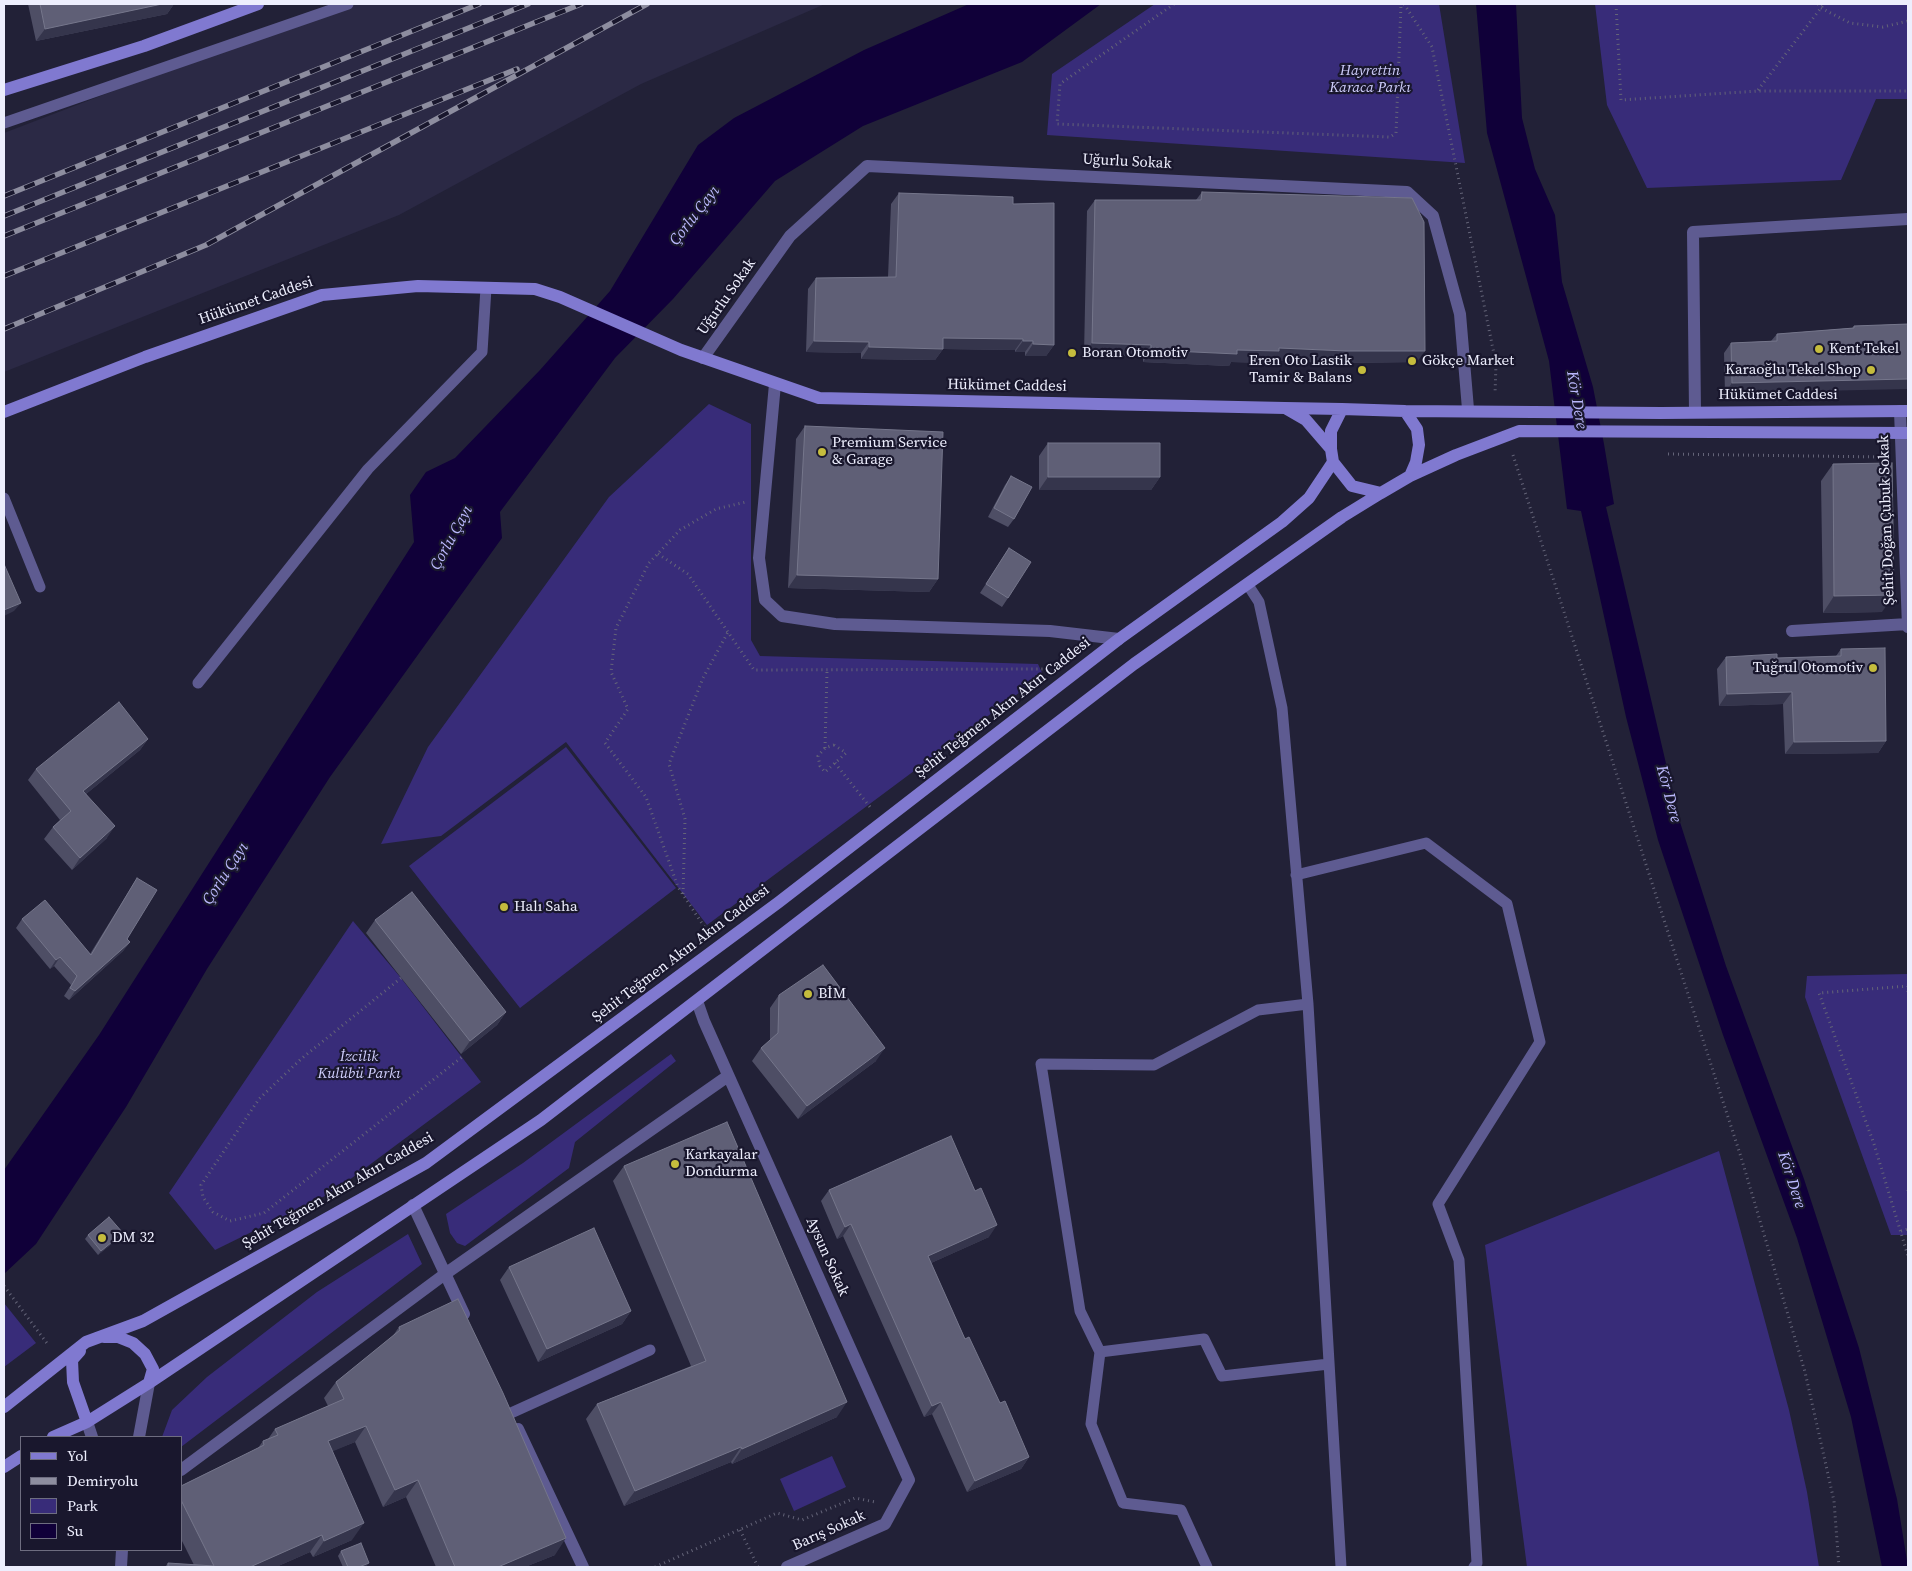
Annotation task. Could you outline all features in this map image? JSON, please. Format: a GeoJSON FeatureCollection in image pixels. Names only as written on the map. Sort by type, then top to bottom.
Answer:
{"type":"FeatureCollection","features":[{"type":"Feature","properties":{"kind":"main road"},"geometry":{"type":"LineString","coordinates":[[4,90],[144,46],[258,4]]}},
{"type":"Feature","properties":{"kind":"main road","name":"Hükümet Caddesi"},"geometry":{"type":"LineString","coordinates":[[4,412],[145,357],[322,295],[418,286],[535,289],[560,297],[680,350],[819,398],[1342,409]]}},
{"type":"Feature","properties":{"kind":"main road"},"geometry":{"type":"LineString","coordinates":[[1285,408],[1306,420],[1331,449]]}},
{"type":"Feature","properties":{"kind":"main road"},"geometry":{"type":"LineString","coordinates":[[1381,493],[1352,486],[1333,462],[1331,431],[1342,409],[1468,410]]}},
{"type":"Feature","properties":{"kind":"main road","name":"Hükümet Caddesi"},"geometry":{"type":"LineString","coordinates":[[1468,410],[1517,412],[1904,411]]}},
{"type":"Feature","properties":{"kind":"main road"},"geometry":{"type":"LineString","coordinates":[[1405,411],[1417,429],[1416,462],[1410,476]]}},
{"type":"Feature","properties":{"kind":"main road"},"geometry":{"type":"LineString","coordinates":[[55,1436],[87,1422],[149,1383],[541,1120],[1134,664],[1342,517],[1410,476],[1456,455],[1519,431],[1904,433]]}},
{"type":"Feature","properties":{"kind":"main road","name":"Şehit Teğmen Akın Akın Caddesi"},"geometry":{"type":"LineString","coordinates":[[4,1407],[86,1342],[143,1320],[426,1162],[779,902],[1119,640],[1282,522],[1310,498],[1333,462]]}},
{"type":"Feature","properties":{"kind":"main road"},"geometry":{"type":"LineString","coordinates":[[87,1422],[73,1382],[72,1360],[86,1342],[102,1337],[118,1337],[133,1344],[145,1354],[153,1369],[149,1383]]}},
{"type":"Feature","properties":{"kind":"main road"},"geometry":{"type":"LineString","coordinates":[[4,1466],[20,1457]]}},
{"type":"Feature","properties":{"kind":"street","name":"Uğurlu Sokak"},"geometry":{"type":"LineString","coordinates":[[703,358],[790,236],[867,166],[1407,192],[1433,216],[1460,314],[1468,410]]}},
{"type":"Feature","properties":{"kind":"street"},"geometry":{"type":"LineString","coordinates":[[1695,412],[1693,232],[1908,219]]}},
{"type":"Feature","properties":{"kind":"street"},"geometry":{"type":"LineString","coordinates":[[775,384],[759,558],[766,600],[782,616],[834,624],[1050,631],[1119,640]]}},
{"type":"Feature","properties":{"kind":"street","name":"Şehit Doğan Çubuk Sokak"},"geometry":{"type":"LineString","coordinates":[[1904,411],[1901,457],[1908,628]]}},
{"type":"Feature","properties":{"kind":"street"},"geometry":{"type":"LineString","coordinates":[[1792,631],[1908,624]]}},
{"type":"Feature","properties":{"kind":"street","name":"Aysun Sokak"},"geometry":{"type":"LineString","coordinates":[[697,1001],[728,1076],[909,1480],[885,1524]]}},
{"type":"Feature","properties":{"kind":"street"},"geometry":{"type":"LineString","coordinates":[[182,1469],[445,1274],[728,1076]]}},
{"type":"Feature","properties":{"kind":"street"},"geometry":{"type":"LineString","coordinates":[[413,1205],[470,1326]]}},
{"type":"Feature","properties":{"kind":"street"},"geometry":{"type":"LineString","coordinates":[[139,1436],[149,1383]]}},
{"type":"Feature","properties":{"kind":"street"},"geometry":{"type":"LineString","coordinates":[[509,1409],[583,1567]]}},
{"type":"Feature","properties":{"kind":"street"},"geometry":{"type":"LineString","coordinates":[[87,1422],[92,1436]]}},
{"type":"Feature","properties":{"kind":"street","name":"Barış Sokak"},"geometry":{"type":"LineString","coordinates":[[787,1567],[885,1524]]}},
{"type":"Feature","properties":{"kind":"street"},"geometry":{"type":"LineString","coordinates":[[121,1567],[122,1551]]}},
{"type":"Feature","properties":{"kind":"lane"},"geometry":{"type":"LineString","coordinates":[[4,123],[348,4]]}},
{"type":"Feature","properties":{"kind":"lane"},"geometry":{"type":"LineString","coordinates":[[198,683],[368,469],[482,352],[486,288]]}},
{"type":"Feature","properties":{"kind":"lane"},"geometry":{"type":"LineString","coordinates":[[4,498],[40,587]]}},
{"type":"Feature","properties":{"kind":"lane"},"geometry":{"type":"LineString","coordinates":[[1248,585],[1259,602],[1282,708],[1308,1004],[1340,1567]]}},
{"type":"Feature","properties":{"kind":"lane"},"geometry":{"type":"LineString","coordinates":[[1296,875],[1426,843],[1507,904],[1540,1042],[1438,1204],[1459,1260],[1477,1563],[1474,1567]]}},
{"type":"Feature","properties":{"kind":"lane"},"geometry":{"type":"LineString","coordinates":[[1207,1567],[1181,1510],[1123,1503],[1091,1424],[1100,1352],[1080,1311],[1040,1064],[1154,1064],[1258,1010],[1308,1004]]}},
{"type":"Feature","properties":{"kind":"lane"},"geometry":{"type":"LineString","coordinates":[[1100,1352],[1204,1339],[1222,1376],[1329,1364]]}},
{"type":"Feature","properties":{"kind":"lane"},"geometry":{"type":"LineString","coordinates":[[509,1409],[650,1350]]}},
{"type":"Feature","properties":{"kind":"path"},"geometry":{"type":"LineString","coordinates":[[1174,4],[1060,84],[1057,124],[1390,137],[1396,133],[1402,4]]}},
{"type":"Feature","properties":{"kind":"path"},"geometry":{"type":"LineString","coordinates":[[1402,4],[1432,48],[1496,364],[1495,397]]}},
{"type":"Feature","properties":{"kind":"path"},"geometry":{"type":"LineString","coordinates":[[1616,4],[1622,100],[1758,91],[1908,91]]}},
{"type":"Feature","properties":{"kind":"path"},"geometry":{"type":"LineString","coordinates":[[1818,4],[1821,8],[1850,23],[1882,27],[1908,21]]}},
{"type":"Feature","properties":{"kind":"path"},"geometry":{"type":"LineString","coordinates":[[1758,91],[1824,4]]}},
{"type":"Feature","properties":{"kind":"path"},"geometry":{"type":"LineString","coordinates":[[1512,452],[1741,1157],[1806,1372],[1834,1501],[1839,1567]]}},
{"type":"Feature","properties":{"kind":"path"},"geometry":{"type":"LineString","coordinates":[[1667,454],[1901,457]]}},
{"type":"Feature","properties":{"kind":"path"},"geometry":{"type":"LineString","coordinates":[[707,931],[678,886],[646,797],[605,743],[628,709],[611,672],[616,628],[649,564],[680,530],[716,509],[751,500]]}},
{"type":"Feature","properties":{"kind":"path"},"geometry":{"type":"LineString","coordinates":[[658,554],[688,574],[754,670],[1056,668]]}},
{"type":"Feature","properties":{"kind":"path"},"geometry":{"type":"LineString","coordinates":[[683,894],[685,819],[669,764],[703,678],[728,632]]}},
{"type":"Feature","properties":{"kind":"path"},"geometry":{"type":"LineString","coordinates":[[825,748],[827,671]]}},
{"type":"Feature","properties":{"kind":"path"},"geometry":{"type":"LineString","coordinates":[[834,745],[846,754],[835,762],[825,772],[820,766],[818,756],[825,748],[834,745]]}},
{"type":"Feature","properties":{"kind":"path"},"geometry":{"type":"LineString","coordinates":[[835,762],[870,807]]}},
{"type":"Feature","properties":{"kind":"path"},"geometry":{"type":"LineString","coordinates":[[401,978],[301,1059],[259,1099],[201,1185],[202,1197],[213,1212],[230,1221],[264,1213],[462,1056]]}},
{"type":"Feature","properties":{"kind":"path"},"geometry":{"type":"LineString","coordinates":[[1908,996],[1908,986],[1819,992],[1874,1144],[1908,1256]]}},
{"type":"Feature","properties":{"kind":"path"},"geometry":{"type":"LineString","coordinates":[[1901,1231],[1908,1229]]}},
{"type":"Feature","properties":{"kind":"path"},"geometry":{"type":"LineString","coordinates":[[4,1286],[50,1346]]}},
{"type":"Feature","properties":{"kind":"path"},"geometry":{"type":"LineString","coordinates":[[655,1567],[777,1513],[802,1520],[855,1498],[895,1506]]}},
{"type":"Feature","properties":{"kind":"path"},"geometry":{"type":"LineString","coordinates":[[740,1530],[758,1567]]}},
{"type":"Feature","properties":{"kind":"shaded area"},"geometry":{"type":"Polygon","coordinates":[[[340,4],[825,4],[641,84],[399,215],[4,372],[4,133],[340,4]]]}},
{"type":"Feature","properties":{"kind":"green space","name":"Hayrettin Karaca Parkı"},"geometry":{"type":"Polygon","coordinates":[[[1155,4],[1439,4],[1465,163],[1047,135],[1052,74],[1155,4]]]}},
{"type":"Feature","properties":{"kind":"green space"},"geometry":{"type":"Polygon","coordinates":[[[1595,4],[1908,4],[1908,99],[1876,99],[1841,180],[1647,188],[1607,105],[1595,4]]]}},
{"type":"Feature","properties":{"kind":"green space"},"geometry":{"type":"Polygon","coordinates":[[[709,404],[751,424],[751,640],[760,656],[1038,664],[1043,675],[707,925],[566,742],[441,836],[381,844],[428,747],[609,497],[709,404]]]}},
{"type":"Feature","properties":{"kind":"green space"},"geometry":{"type":"Polygon","coordinates":[[[566,747],[676,888],[520,1008],[409,866],[566,747]]]}},
{"type":"Feature","properties":{"kind":"green space","name":"İzcilik Kulübü Parkı"},"geometry":{"type":"Polygon","coordinates":[[[353,921],[401,978],[481,1082],[333,1192],[215,1250],[169,1193],[353,921]]]}},
{"type":"Feature","properties":{"kind":"green space"},"geometry":{"type":"Polygon","coordinates":[[[1908,974],[1908,1235],[1891,1235],[1805,997],[1807,976],[1908,974]]]}},
{"type":"Feature","properties":{"kind":"green space"},"geometry":{"type":"Polygon","coordinates":[[[671,1054],[676,1061],[575,1142],[569,1168],[465,1246],[457,1243],[450,1233],[446,1214],[523,1163],[671,1054]]]}},
{"type":"Feature","properties":{"kind":"green space"},"geometry":{"type":"Polygon","coordinates":[[[1719,1151],[1789,1410],[1807,1492],[1819,1567],[1527,1567],[1485,1245],[1719,1151]]]}},
{"type":"Feature","properties":{"kind":"green space"},"geometry":{"type":"Polygon","coordinates":[[[408,1234],[422,1264],[182,1446],[182,1436],[162,1436],[172,1410],[207,1377],[317,1292],[408,1234]]]}},
{"type":"Feature","properties":{"kind":"green space"},"geometry":{"type":"Polygon","coordinates":[[[4,1303],[36,1343],[4,1367],[4,1303]]]}},
{"type":"Feature","properties":{"kind":"green space"},"geometry":{"type":"Polygon","coordinates":[[[832,1456],[846,1487],[794,1511],[780,1479],[832,1456]]]}},
{"type":"Feature","properties":{"kind":"water","name":"Çorlu Çayı"},"geometry":{"type":"Polygon","coordinates":[[[969,4],[1101,4],[1022,62],[863,126],[775,181],[673,299],[615,358],[500,512],[502,538],[330,777],[207,969],[126,1107],[36,1244],[4,1274],[4,1170],[99,1035],[414,542],[410,495],[426,472],[455,458],[540,370],[610,291],[698,145],[734,118],[864,50],[969,4]]]}},
{"type":"Feature","properties":{"kind":"water","name":"Kör Dere"},"geometry":{"type":"Polygon","coordinates":[[[1476,4],[1516,4],[1522,118],[1535,169],[1555,215],[1562,282],[1593,387],[1604,444],[1614,504],[1606,507],[1679,819],[1726,966],[1804,1179],[1859,1348],[1897,1499],[1908,1567],[1882,1567],[1851,1417],[1797,1238],[1723,1035],[1658,840],[1626,717],[1581,511],[1567,509],[1549,361],[1487,133],[1476,4]]]}},
{"type":"Feature","properties":{"kind":"building"},"geometry":{"type":"Polygon","coordinates":[[[40,4],[162,4],[45,29],[40,4]]]}},
{"type":"Feature","properties":{"kind":"building"},"geometry":{"type":"Polygon","coordinates":[[[1202,192],[1412,198],[1424,222],[1425,351],[1346,351],[1279,348],[1279,351],[1237,350],[1237,354],[1151,350],[1151,345],[1092,343],[1095,200],[1201,200],[1202,192]]]}},
{"type":"Feature","properties":{"kind":"building"},"geometry":{"type":"Polygon","coordinates":[[[899,193],[1013,197],[1013,204],[1054,203],[1054,345],[1033,344],[1033,341],[1023,341],[1023,339],[943,338],[943,349],[869,347],[869,342],[814,341],[816,278],[896,277],[899,193]]]}},
{"type":"Feature","properties":{"kind":"building"},"geometry":{"type":"Polygon","coordinates":[[[1908,324],[1908,379],[1732,383],[1731,343],[1777,341],[1777,334],[1854,328],[1854,326],[1908,324]]]}},
{"type":"Feature","properties":{"kind":"building"},"geometry":{"type":"Polygon","coordinates":[[[805,426],[943,432],[938,579],[797,575],[805,426]]]}},
{"type":"Feature","properties":{"kind":"building"},"geometry":{"type":"Polygon","coordinates":[[[1048,443],[1160,443],[1160,477],[1048,477],[1048,443]]]}},
{"type":"Feature","properties":{"kind":"building"},"geometry":{"type":"Polygon","coordinates":[[[1892,463],[1894,595],[1834,596],[1833,464],[1892,463]]]}},
{"type":"Feature","properties":{"kind":"building"},"geometry":{"type":"Polygon","coordinates":[[[1011,476],[1032,487],[1014,519],[994,508],[1011,476]]]}},
{"type":"Feature","properties":{"kind":"building"},"geometry":{"type":"Polygon","coordinates":[[[1009,548],[1031,562],[1008,598],[986,584],[1009,548]]]}},
{"type":"Feature","properties":{"kind":"building"},"geometry":{"type":"Polygon","coordinates":[[[4,564],[21,603],[4,610],[4,564]]]}},
{"type":"Feature","properties":{"kind":"building"},"geometry":{"type":"Polygon","coordinates":[[[1885,648],[1886,741],[1794,742],[1792,692],[1727,694],[1726,657],[1777,654],[1777,658],[1841,656],[1841,649],[1885,648]]]}},
{"type":"Feature","properties":{"kind":"building"},"geometry":{"type":"Polygon","coordinates":[[[119,702],[148,739],[83,791],[115,826],[80,858],[53,827],[71,811],[36,769],[119,702]]]}},
{"type":"Feature","properties":{"kind":"building"},"geometry":{"type":"Polygon","coordinates":[[[137,878],[157,890],[127,939],[130,942],[75,991],[70,988],[77,976],[60,957],[56,960],[22,919],[45,900],[91,955],[137,878]]]}},
{"type":"Feature","properties":{"kind":"building"},"geometry":{"type":"Polygon","coordinates":[[[412,892],[506,1012],[470,1041],[375,920],[412,892]]]}},
{"type":"Feature","properties":{"kind":"building"},"geometry":{"type":"Polygon","coordinates":[[[823,965],[885,1048],[807,1106],[761,1048],[778,1033],[779,995],[823,965]]]}},
{"type":"Feature","properties":{"kind":"building"},"geometry":{"type":"Polygon","coordinates":[[[727,1122],[847,1402],[742,1449],[741,1447],[635,1491],[597,1404],[706,1361],[624,1166],[727,1122]]]}},
{"type":"Feature","properties":{"kind":"building"},"geometry":{"type":"Polygon","coordinates":[[[951,1136],[975,1191],[981,1188],[997,1225],[928,1256],[965,1339],[969,1337],[1000,1403],[1005,1401],[1029,1457],[975,1481],[941,1402],[932,1406],[851,1224],[845,1227],[829,1190],[951,1136]]]}},
{"type":"Feature","properties":{"kind":"building","name":"DM 32"},"geometry":{"type":"Polygon","coordinates":[[[109,1217],[123,1233],[101,1251],[88,1235],[109,1217]]]}},
{"type":"Feature","properties":{"kind":"building"},"geometry":{"type":"Polygon","coordinates":[[[594,1228],[631,1311],[547,1349],[509,1267],[594,1228]]]}},
{"type":"Feature","properties":{"kind":"building"},"geometry":{"type":"Polygon","coordinates":[[[458,1299],[503,1393],[566,1538],[498,1567],[455,1567],[418,1480],[395,1490],[366,1426],[328,1441],[364,1523],[324,1541],[322,1535],[250,1567],[168,1567],[168,1563],[214,1566],[182,1502],[182,1486],[264,1445],[263,1441],[278,1435],[275,1429],[344,1399],[336,1382],[400,1330],[399,1327],[458,1299]]]}},
{"type":"Feature","properties":{"kind":"building"},"geometry":{"type":"Polygon","coordinates":[[[361,1543],[369,1563],[359,1567],[348,1567],[341,1551],[361,1543]]]}},
{"type":"Feature","properties":{"kind":"railway"},"geometry":{"type":"LineString","coordinates":[[4,196],[479,4]]}},
{"type":"Feature","properties":{"kind":"railway"},"geometry":{"type":"LineString","coordinates":[[4,216],[528,4]]}},
{"type":"Feature","properties":{"kind":"railway"},"geometry":{"type":"LineString","coordinates":[[4,236],[581,4]]}},
{"type":"Feature","properties":{"kind":"railway"},"geometry":{"type":"LineString","coordinates":[[4,329],[206,245],[647,4]]}},
{"type":"Feature","properties":{"kind":"railway"},"geometry":{"type":"LineString","coordinates":[[4,276],[517,69]]}},
{"type":"Feature","properties":{"kind":"place","name":"Kent Tekel"},"geometry":{"type":"Point","coordinates":[1819,349]}},
{"type":"Feature","properties":{"kind":"place","name":"Boran Otomotiv"},"geometry":{"type":"Point","coordinates":[1072,353]}},
{"type":"Feature","properties":{"kind":"place","name":"Gökçe Market"},"geometry":{"type":"Point","coordinates":[1412,361]}},
{"type":"Feature","properties":{"kind":"place","name":"Eren Oto Lastik Tamir & Balans"},"geometry":{"type":"Point","coordinates":[1362,370]}},
{"type":"Feature","properties":{"kind":"place","name":"Karaoğlu Tekel Shop"},"geometry":{"type":"Point","coordinates":[1871,370]}},
{"type":"Feature","properties":{"kind":"place","name":"Premium Service & Garage"},"geometry":{"type":"Point","coordinates":[822,452]}},
{"type":"Feature","properties":{"kind":"place","name":"Tuğrul Otomotiv"},"geometry":{"type":"Point","coordinates":[1873,668]}},
{"type":"Feature","properties":{"kind":"place","name":"Halı Saha"},"geometry":{"type":"Point","coordinates":[504,907]}},
{"type":"Feature","properties":{"kind":"place","name":"BİM"},"geometry":{"type":"Point","coordinates":[808,994]}},
{"type":"Feature","properties":{"kind":"place","name":"Karkayalar Dondurma"},"geometry":{"type":"Point","coordinates":[675,1164]}},
{"type":"Feature","properties":{"kind":"place","name":"DM 32"},"geometry":{"type":"Point","coordinates":[102,1238]}}]}
